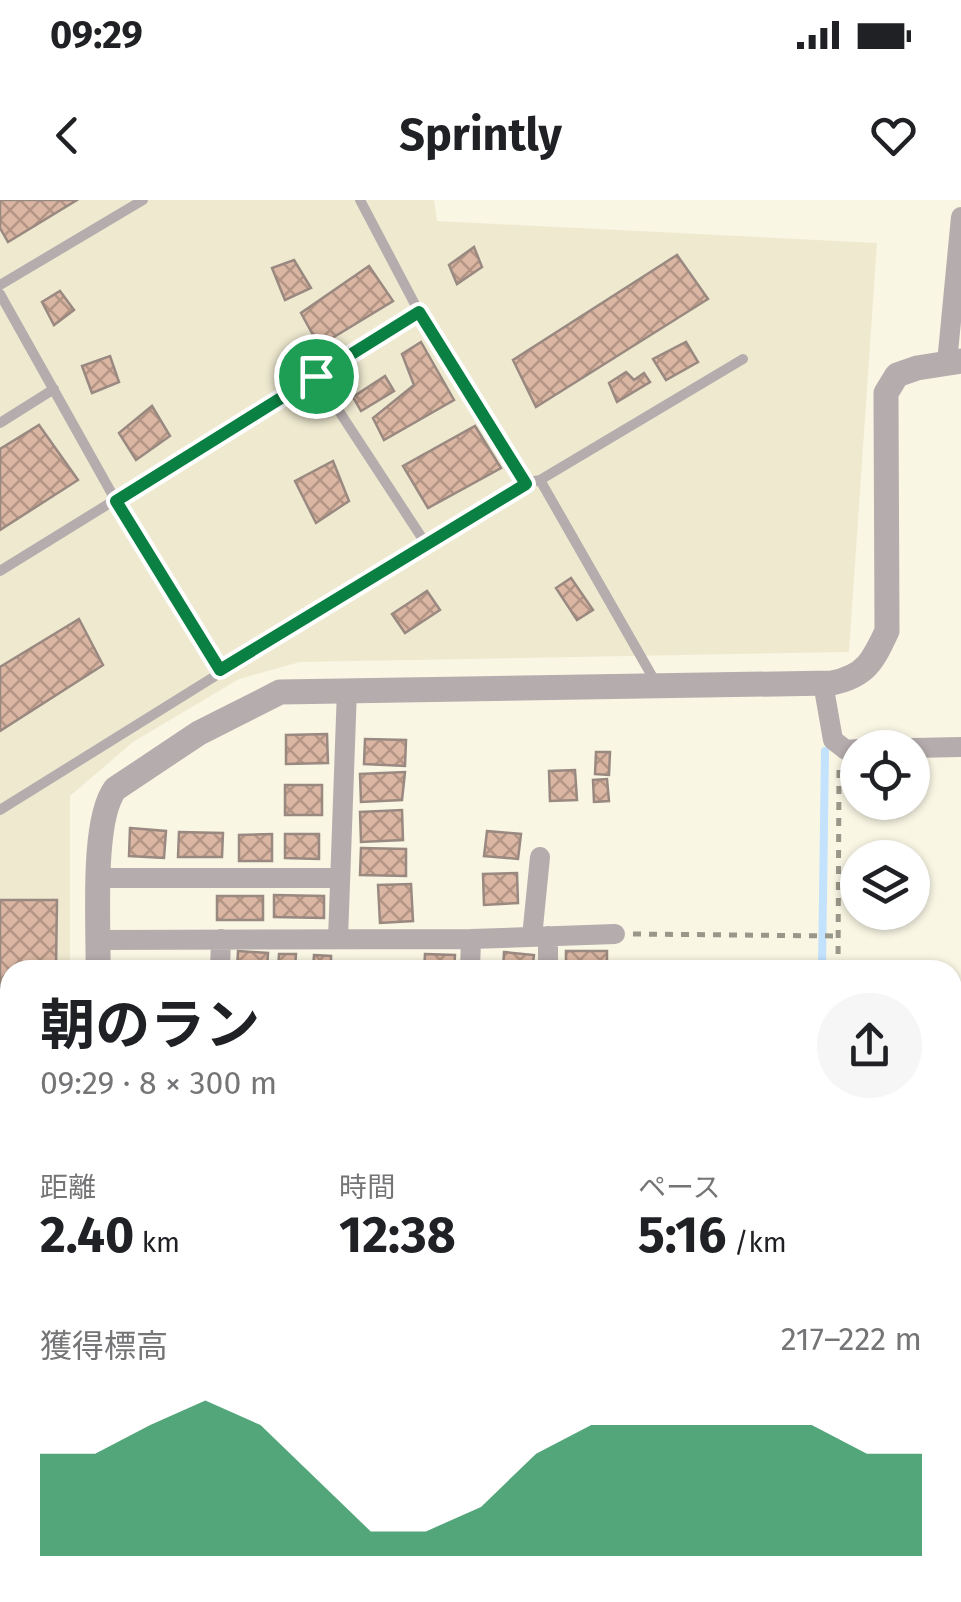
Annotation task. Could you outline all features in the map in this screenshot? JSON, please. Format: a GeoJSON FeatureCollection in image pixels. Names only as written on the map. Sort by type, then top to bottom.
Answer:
{"type":"FeatureCollection","features":[{"type":"Feature","properties":{"kind":"street"},"geometry":{"type":"LineString","coordinates":[[98,960],[106,802],[115,789],[199,734],[280,692],[347,688],[823,684],[856,678],[875,657],[887,630],[886,394],[896,375],[954,362],[961,217]]}},
{"type":"Feature","properties":{"kind":"street"},"geometry":{"type":"LineString","coordinates":[[823,684],[833,740],[840,745]]}},
{"type":"Feature","properties":{"kind":"street"},"geometry":{"type":"LineString","coordinates":[[338,939],[347,688]]}},
{"type":"Feature","properties":{"kind":"street"},"geometry":{"type":"LineString","coordinates":[[930,748],[961,748]]}},
{"type":"Feature","properties":{"kind":"street"},"geometry":{"type":"LineString","coordinates":[[540,857],[540,936],[546,960]]}},
{"type":"Feature","properties":{"kind":"street"},"geometry":{"type":"LineString","coordinates":[[100,878],[340,878]]}},
{"type":"Feature","properties":{"kind":"street"},"geometry":{"type":"LineString","coordinates":[[99,940],[471,939],[615,934]]}},
{"type":"Feature","properties":{"kind":"street"},"geometry":{"type":"LineString","coordinates":[[220,960],[221,939]]}},
{"type":"Feature","properties":{"kind":"street"},"geometry":{"type":"LineString","coordinates":[[470,960],[471,939]]}},
{"type":"Feature","properties":{"kind":"lane"},"geometry":{"type":"LineString","coordinates":[[0,285],[142,200]]}},
{"type":"Feature","properties":{"kind":"lane"},"geometry":{"type":"LineString","coordinates":[[360,200],[419,312],[526,484]]}},
{"type":"Feature","properties":{"kind":"lane"},"geometry":{"type":"LineString","coordinates":[[0,294],[116,501],[220,670]]}},
{"type":"Feature","properties":{"kind":"lane"},"geometry":{"type":"LineString","coordinates":[[0,572],[419,312]]}},
{"type":"Feature","properties":{"kind":"lane"},"geometry":{"type":"LineString","coordinates":[[0,810],[426,544],[743,359]]}},
{"type":"Feature","properties":{"kind":"lane"},"geometry":{"type":"LineString","coordinates":[[316,376],[426,544]]}},
{"type":"Feature","properties":{"kind":"lane"},"geometry":{"type":"LineString","coordinates":[[0,422],[54,390]]}},
{"type":"Feature","properties":{"kind":"lane"},"geometry":{"type":"LineString","coordinates":[[540,480],[658,686]]}},
{"type":"Feature","properties":{"kind":"path"},"geometry":{"type":"LineString","coordinates":[[838,960],[839,766]]}},
{"type":"Feature","properties":{"kind":"path"},"geometry":{"type":"LineString","coordinates":[[615,934],[839,936]]}},
{"type":"Feature","properties":{"kind":"shaded area"},"geometry":{"type":"Polygon","coordinates":[[[0,200],[434,200],[437,221],[877,243],[849,652],[300,662],[239,679],[133,742],[70,796],[70,960],[0,960],[0,200]]]}},
{"type":"Feature","properties":{"kind":"building"},"geometry":{"type":"Polygon","coordinates":[[[0,200],[77,200],[8,242],[0,228],[0,200]]]}},
{"type":"Feature","properties":{"kind":"building"},"geometry":{"type":"Polygon","coordinates":[[[474,247],[482,267],[457,284],[449,265],[474,247]]]}},
{"type":"Feature","properties":{"kind":"building"},"geometry":{"type":"Polygon","coordinates":[[[677,255],[708,299],[536,407],[513,360],[677,255]]]}},
{"type":"Feature","properties":{"kind":"building"},"geometry":{"type":"Polygon","coordinates":[[[294,260],[311,288],[285,300],[272,268],[294,260]]]}},
{"type":"Feature","properties":{"kind":"building"},"geometry":{"type":"Polygon","coordinates":[[[369,266],[393,301],[319,346],[301,313],[369,266]]]}},
{"type":"Feature","properties":{"kind":"building"},"geometry":{"type":"Polygon","coordinates":[[[60,291],[74,310],[54,325],[42,302],[60,291]]]}},
{"type":"Feature","properties":{"kind":"building"},"geometry":{"type":"Polygon","coordinates":[[[421,342],[454,400],[384,440],[373,418],[414,385],[402,354],[421,342]]]}},
{"type":"Feature","properties":{"kind":"building"},"geometry":{"type":"Polygon","coordinates":[[[686,342],[698,362],[666,380],[653,359],[686,342]]]}},
{"type":"Feature","properties":{"kind":"building"},"geometry":{"type":"Polygon","coordinates":[[[110,356],[119,382],[92,393],[82,366],[110,356]]]}},
{"type":"Feature","properties":{"kind":"building"},"geometry":{"type":"Polygon","coordinates":[[[626,372],[634,380],[644,373],[650,382],[617,402],[609,383],[626,372]]]}},
{"type":"Feature","properties":{"kind":"building"},"geometry":{"type":"Polygon","coordinates":[[[385,376],[394,391],[361,411],[353,397],[385,376]]]}},
{"type":"Feature","properties":{"kind":"building"},"geometry":{"type":"Polygon","coordinates":[[[152,406],[170,436],[136,460],[119,433],[152,406]]]}},
{"type":"Feature","properties":{"kind":"building"},"geometry":{"type":"Polygon","coordinates":[[[39,425],[78,480],[0,530],[0,449],[39,425]]]}},
{"type":"Feature","properties":{"kind":"building"},"geometry":{"type":"Polygon","coordinates":[[[475,426],[501,468],[428,508],[403,466],[475,426]]]}},
{"type":"Feature","properties":{"kind":"building"},"geometry":{"type":"Polygon","coordinates":[[[333,461],[349,501],[316,523],[295,481],[333,461]]]}},
{"type":"Feature","properties":{"kind":"building"},"geometry":{"type":"Polygon","coordinates":[[[571,578],[593,610],[577,620],[556,588],[571,578]]]}},
{"type":"Feature","properties":{"kind":"building"},"geometry":{"type":"Polygon","coordinates":[[[427,591],[440,610],[405,633],[392,614],[427,591]]]}},
{"type":"Feature","properties":{"kind":"building"},"geometry":{"type":"Polygon","coordinates":[[[79,619],[103,665],[0,731],[0,667],[79,619]]]}},
{"type":"Feature","properties":{"kind":"building"},"geometry":{"type":"Polygon","coordinates":[[[327,734],[328,763],[286,764],[286,735],[327,734]]]}},
{"type":"Feature","properties":{"kind":"building"},"geometry":{"type":"Polygon","coordinates":[[[365,739],[406,740],[405,766],[364,764],[365,739]]]}},
{"type":"Feature","properties":{"kind":"building"},"geometry":{"type":"Polygon","coordinates":[[[596,752],[610,752],[609,775],[595,774],[596,752]]]}},
{"type":"Feature","properties":{"kind":"building"},"geometry":{"type":"Polygon","coordinates":[[[575,770],[577,800],[550,801],[549,771],[575,770]]]}},
{"type":"Feature","properties":{"kind":"building"},"geometry":{"type":"Polygon","coordinates":[[[405,772],[402,800],[361,802],[360,774],[405,772]]]}},
{"type":"Feature","properties":{"kind":"building"},"geometry":{"type":"Polygon","coordinates":[[[607,779],[609,801],[594,802],[593,780],[607,779]]]}},
{"type":"Feature","properties":{"kind":"building"},"geometry":{"type":"Polygon","coordinates":[[[285,785],[322,785],[322,815],[285,815],[285,785]]]}},
{"type":"Feature","properties":{"kind":"building"},"geometry":{"type":"Polygon","coordinates":[[[402,810],[403,840],[361,842],[360,812],[402,810]]]}},
{"type":"Feature","properties":{"kind":"building"},"geometry":{"type":"Polygon","coordinates":[[[130,828],[166,831],[164,858],[129,856],[130,828]]]}},
{"type":"Feature","properties":{"kind":"building"},"geometry":{"type":"Polygon","coordinates":[[[487,831],[521,834],[518,859],[484,856],[487,831]]]}},
{"type":"Feature","properties":{"kind":"building"},"geometry":{"type":"Polygon","coordinates":[[[179,832],[223,833],[222,857],[178,857],[179,832]]]}},
{"type":"Feature","properties":{"kind":"building"},"geometry":{"type":"Polygon","coordinates":[[[272,834],[272,861],[239,861],[239,835],[272,834]]]}},
{"type":"Feature","properties":{"kind":"building"},"geometry":{"type":"Polygon","coordinates":[[[285,834],[319,834],[319,859],[285,858],[285,834]]]}},
{"type":"Feature","properties":{"kind":"building"},"geometry":{"type":"Polygon","coordinates":[[[361,848],[406,849],[406,876],[360,875],[361,848]]]}},
{"type":"Feature","properties":{"kind":"building"},"geometry":{"type":"Polygon","coordinates":[[[517,873],[518,903],[484,905],[483,874],[517,873]]]}},
{"type":"Feature","properties":{"kind":"building"},"geometry":{"type":"Polygon","coordinates":[[[411,884],[413,921],[380,923],[378,885],[411,884]]]}},
{"type":"Feature","properties":{"kind":"building"},"geometry":{"type":"Polygon","coordinates":[[[274,895],[324,896],[324,918],[274,917],[274,895]]]}},
{"type":"Feature","properties":{"kind":"building"},"geometry":{"type":"Polygon","coordinates":[[[217,896],[263,896],[263,920],[217,920],[217,896]]]}},
{"type":"Feature","properties":{"kind":"building"},"geometry":{"type":"Polygon","coordinates":[[[0,900],[57,900],[56,960],[0,960],[0,900]]]}},
{"type":"Feature","properties":{"kind":"building"},"geometry":{"type":"Polygon","coordinates":[[[238,951],[268,953],[268,960],[238,960],[238,951]]]}},
{"type":"Feature","properties":{"kind":"building"},"geometry":{"type":"Polygon","coordinates":[[[566,951],[607,951],[607,960],[566,960],[566,951]]]}},
{"type":"Feature","properties":{"kind":"building"},"geometry":{"type":"Polygon","coordinates":[[[504,952],[534,955],[533,960],[504,960],[504,952]]]}},
{"type":"Feature","properties":{"kind":"building"},"geometry":{"type":"Polygon","coordinates":[[[279,954],[296,954],[296,960],[279,960],[279,954]]]}},
{"type":"Feature","properties":{"kind":"building"},"geometry":{"type":"Polygon","coordinates":[[[425,954],[455,955],[455,960],[425,960],[425,954]]]}},
{"type":"Feature","properties":{"kind":"building"},"geometry":{"type":"Polygon","coordinates":[[[314,955],[331,956],[331,960],[314,960],[314,955]]]}},
{"type":"Feature","properties":{"kind":"waterway"},"geometry":{"type":"LineString","coordinates":[[822,960],[825,751]]}},
{"type":"Feature","properties":{"kind":"route"},"geometry":{"type":"LineString","coordinates":[[419,312],[526,484],[220,670],[116,501],[316,376],[419,312]]}}]}
